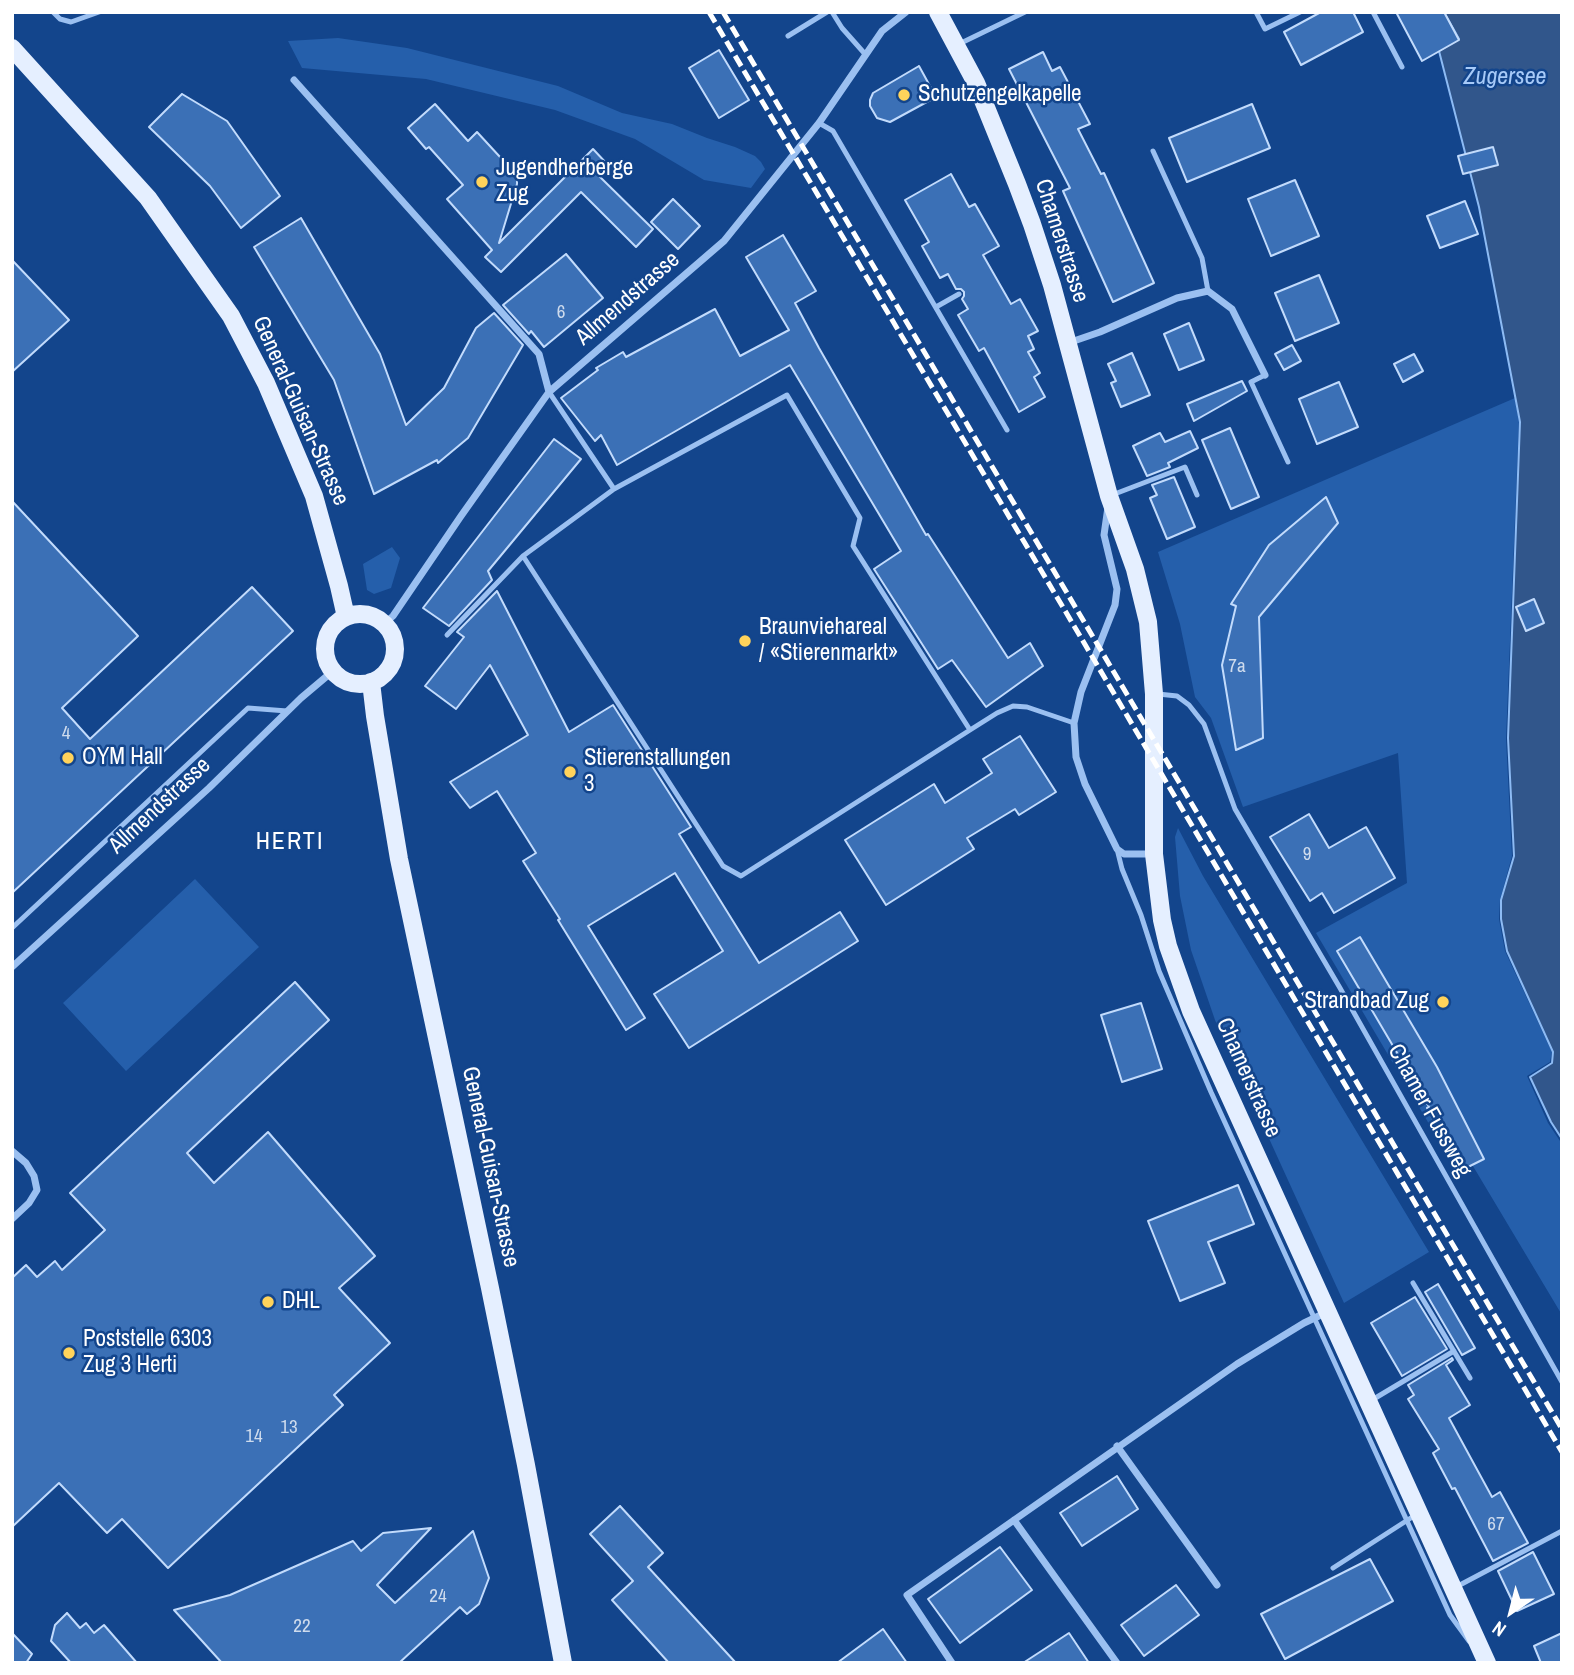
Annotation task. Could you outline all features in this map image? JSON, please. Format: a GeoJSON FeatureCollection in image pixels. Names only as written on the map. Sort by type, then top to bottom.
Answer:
{"type":"FeatureCollection","features":[{"type":"Feature","properties":{"kind":"main road","name":"Chamerstrasse"},"geometry":{"type":"LineString","coordinates":[[938,12],[976,82],[1017,184],[1052,285],[1110,496],[1135,569],[1148,622],[1154,694],[1154,854],[1168,947],[1191,1011],[1321,1315],[1369,1401],[1413,1517],[1454,1588],[1486,1663]]}},
{"type":"Feature","properties":{"kind":"main road","name":"General-Guisan-Strasse"},"geometry":{"type":"LineString","coordinates":[[12,48],[148,198],[231,316],[266,383],[314,496],[346,617]]}},
{"type":"Feature","properties":{"kind":"main road"},"geometry":{"type":"LineString","coordinates":[[354,615],[370,616],[384,624],[394,642],[394,652],[387,670],[380,677],[361,684],[341,678],[333,671],[328,663],[325,645],[332,628],[338,622],[354,615]]}},
{"type":"Feature","properties":{"kind":"main road","name":"General-Guisan-Strasse"},"geometry":{"type":"LineString","coordinates":[[371,682],[399,859],[526,1465],[563,1663]]}},
{"type":"Feature","properties":{"kind":"street","name":"Allmendstrasse"},"geometry":{"type":"LineString","coordinates":[[384,624],[393,616],[549,392],[724,242],[819,123],[882,31],[906,12]]}},
{"type":"Feature","properties":{"kind":"street"},"geometry":{"type":"LineString","coordinates":[[294,80],[539,354],[549,392]]}},
{"type":"Feature","properties":{"kind":"street"},"geometry":{"type":"LineString","coordinates":[[1067,343],[1100,332],[1177,298],[1208,292],[1232,309],[1265,375]]}},
{"type":"Feature","properties":{"kind":"street","name":"Chamerstrasse"},"geometry":{"type":"LineString","coordinates":[[1110,496],[1104,535],[1117,589],[1115,605],[1081,692],[1074,723],[1076,757],[1085,784],[1117,849]]}},
{"type":"Feature","properties":{"kind":"street","name":"Allmendstrasse"},"geometry":{"type":"LineString","coordinates":[[12,967],[209,789],[333,671]]}},
{"type":"Feature","properties":{"kind":"street"},"geometry":{"type":"LineString","coordinates":[[1117,849],[1125,854],[1154,854]]}},
{"type":"Feature","properties":{"kind":"street"},"geometry":{"type":"LineString","coordinates":[[12,1152],[26,1163],[34,1176],[37,1190],[29,1203],[12,1219]]}},
{"type":"Feature","properties":{"kind":"street"},"geometry":{"type":"LineString","coordinates":[[952,1663],[907,1595],[1237,1364],[1321,1315]]}},
{"type":"Feature","properties":{"kind":"street"},"geometry":{"type":"LineString","coordinates":[[1117,1446],[1217,1585]]}},
{"type":"Feature","properties":{"kind":"street"},"geometry":{"type":"LineString","coordinates":[[1014,1520],[1117,1663]]}},
{"type":"Feature","properties":{"kind":"lane"},"geometry":{"type":"LineString","coordinates":[[53,12],[60,19],[71,22],[99,12]]}},
{"type":"Feature","properties":{"kind":"lane"},"geometry":{"type":"LineString","coordinates":[[788,36],[827,12]]}},
{"type":"Feature","properties":{"kind":"lane"},"geometry":{"type":"LineString","coordinates":[[832,12],[865,54]]}},
{"type":"Feature","properties":{"kind":"lane"},"geometry":{"type":"LineString","coordinates":[[957,46],[1025,12]]}},
{"type":"Feature","properties":{"kind":"lane"},"geometry":{"type":"LineString","coordinates":[[1256,12],[1265,29],[1300,12]]}},
{"type":"Feature","properties":{"kind":"lane"},"geometry":{"type":"LineString","coordinates":[[1373,12],[1402,66]]}},
{"type":"Feature","properties":{"kind":"lane"},"geometry":{"type":"LineString","coordinates":[[819,123],[833,131],[1007,430]]}},
{"type":"Feature","properties":{"kind":"lane"},"geometry":{"type":"LineString","coordinates":[[1153,152],[1202,258],[1208,292]]}},
{"type":"Feature","properties":{"kind":"lane"},"geometry":{"type":"LineString","coordinates":[[936,307],[959,294]]}},
{"type":"Feature","properties":{"kind":"lane"},"geometry":{"type":"LineString","coordinates":[[1265,375],[1251,382],[1288,462]]}},
{"type":"Feature","properties":{"kind":"lane"},"geometry":{"type":"LineString","coordinates":[[549,392],[614,489]]}},
{"type":"Feature","properties":{"kind":"lane"},"geometry":{"type":"LineString","coordinates":[[447,635],[523,555],[614,489],[786,395],[860,517],[853,546],[970,730]]}},
{"type":"Feature","properties":{"kind":"lane"},"geometry":{"type":"LineString","coordinates":[[1110,496],[1185,467],[1198,495]]}},
{"type":"Feature","properties":{"kind":"lane"},"geometry":{"type":"LineString","coordinates":[[523,555],[723,866],[741,876],[970,730],[1013,706],[1027,707],[1074,723]]}},
{"type":"Feature","properties":{"kind":"lane","name":"Chamer Fussweg"},"geometry":{"type":"LineString","coordinates":[[1154,694],[1177,696],[1189,705],[1203,724],[1235,809],[1340,988],[1562,1382]]}},
{"type":"Feature","properties":{"kind":"lane"},"geometry":{"type":"LineString","coordinates":[[12,928],[248,708],[287,712]]}},
{"type":"Feature","properties":{"kind":"lane"},"geometry":{"type":"LineString","coordinates":[[1117,849],[1159,971],[1211,1092],[1321,1315],[1413,1517],[1450,1615],[1486,1663]]}},
{"type":"Feature","properties":{"kind":"lane"},"geometry":{"type":"LineString","coordinates":[[1413,1283],[1470,1378]]}},
{"type":"Feature","properties":{"kind":"lane"},"geometry":{"type":"LineString","coordinates":[[1369,1401],[1454,1351]]}},
{"type":"Feature","properties":{"kind":"lane"},"geometry":{"type":"LineString","coordinates":[[1333,1568],[1413,1517]]}},
{"type":"Feature","properties":{"kind":"lane"},"geometry":{"type":"LineString","coordinates":[[1454,1588],[1562,1531]]}},
{"type":"Feature","properties":{"kind":"shaded area"},"geometry":{"type":"Polygon","coordinates":[[[338,38],[407,48],[558,86],[622,113],[672,124],[735,147],[755,156],[765,169],[751,188],[704,180],[635,139],[555,110],[426,79],[302,68],[288,41],[338,38]]]}},
{"type":"Feature","properties":{"kind":"shaded area"},"geometry":{"type":"Polygon","coordinates":[[[1515,398],[1519,421],[1506,739],[1512,856],[1500,900],[1499,919],[1505,951],[1552,1052],[1550,1062],[1527,1076],[1548,1123],[1562,1144],[1562,1315],[1449,1126],[1435,1134],[1316,933],[1407,883],[1398,753],[1243,807],[1211,718],[1195,697],[1180,624],[1158,552],[1515,398]]]}},
{"type":"Feature","properties":{"kind":"shaded area"},"geometry":{"type":"Polygon","coordinates":[[[392,547],[400,558],[391,588],[374,594],[367,590],[363,564],[392,547]]]}},
{"type":"Feature","properties":{"kind":"shaded area"},"geometry":{"type":"Polygon","coordinates":[[[1178,828],[1203,876],[1429,1252],[1344,1303],[1215,1020],[1191,950],[1180,896],[1175,837],[1178,828]]]}},
{"type":"Feature","properties":{"kind":"shaded area"},"geometry":{"type":"Polygon","coordinates":[[[195,879],[259,947],[126,1071],[63,1003],[195,879]]]}},
{"type":"Feature","properties":{"kind":"water","name":"Zugersee"},"geometry":{"type":"Polygon","coordinates":[[[1444,12],[1562,12],[1562,1139],[1530,1077],[1552,1063],[1553,1052],[1507,951],[1501,919],[1501,900],[1514,856],[1508,738],[1520,422],[1479,207],[1439,51],[1459,39],[1444,12]]]}},
{"type":"Feature","properties":{"kind":"building"},"geometry":{"type":"Polygon","coordinates":[[[1321,12],[1353,12],[1363,32],[1301,65],[1284,32],[1321,12]]]}},
{"type":"Feature","properties":{"kind":"building"},"geometry":{"type":"Polygon","coordinates":[[[1396,12],[1444,12],[1459,40],[1422,61],[1396,12]]]}},
{"type":"Feature","properties":{"kind":"building"},"geometry":{"type":"Polygon","coordinates":[[[719,50],[749,100],[719,118],[689,68],[719,50]]]}},
{"type":"Feature","properties":{"kind":"building"},"geometry":{"type":"Polygon","coordinates":[[[1043,52],[1052,71],[1060,67],[1090,124],[1078,129],[1101,174],[1104,173],[1154,283],[1113,302],[1063,191],[1070,188],[1009,69],[1043,52]]]}},
{"type":"Feature","properties":{"kind":"building","name":"Schutzengelkapelle"},"geometry":{"type":"Polygon","coordinates":[[[919,66],[936,97],[890,122],[877,118],[870,106],[873,93],[919,66]]]}},
{"type":"Feature","properties":{"kind":"building"},"geometry":{"type":"Polygon","coordinates":[[[182,94],[227,121],[280,196],[241,228],[210,186],[149,127],[182,94]]]}},
{"type":"Feature","properties":{"kind":"building"},"geometry":{"type":"Polygon","coordinates":[[[435,104],[468,141],[477,132],[517,179],[499,243],[593,149],[608,165],[598,175],[653,229],[636,247],[581,192],[501,272],[485,257],[492,250],[447,199],[463,185],[408,128],[435,104]]]}},
{"type":"Feature","properties":{"kind":"building"},"geometry":{"type":"Polygon","coordinates":[[[1252,104],[1270,148],[1187,182],[1169,138],[1252,104]]]}},
{"type":"Feature","properties":{"kind":"building"},"geometry":{"type":"Polygon","coordinates":[[[1493,147],[1498,165],[1463,174],[1458,156],[1493,147]]]}},
{"type":"Feature","properties":{"kind":"building"},"geometry":{"type":"Polygon","coordinates":[[[951,174],[969,207],[975,204],[999,246],[983,255],[1011,304],[1020,299],[1038,331],[1028,336],[1034,349],[1028,352],[1040,373],[1034,377],[1045,397],[1019,412],[984,348],[979,351],[958,315],[968,309],[962,299],[964,292],[956,289],[948,274],[940,278],[922,246],[929,242],[905,200],[951,174]]]}},
{"type":"Feature","properties":{"kind":"building"},"geometry":{"type":"Polygon","coordinates":[[[1295,180],[1319,236],[1271,256],[1248,199],[1295,180]]]}},
{"type":"Feature","properties":{"kind":"building"},"geometry":{"type":"Polygon","coordinates":[[[673,199],[700,226],[678,249],[651,222],[673,199]]]}},
{"type":"Feature","properties":{"kind":"building"},"geometry":{"type":"Polygon","coordinates":[[[1465,201],[1478,234],[1440,248],[1427,216],[1465,201]]]}},
{"type":"Feature","properties":{"kind":"building"},"geometry":{"type":"Polygon","coordinates":[[[301,218],[380,354],[406,425],[444,388],[476,328],[494,313],[523,345],[468,438],[438,463],[437,460],[374,494],[334,380],[254,247],[301,218]]]}},
{"type":"Feature","properties":{"kind":"building"},"geometry":{"type":"Polygon","coordinates":[[[783,235],[816,291],[795,303],[926,535],[928,534],[1008,658],[1030,643],[1043,666],[986,707],[952,660],[938,669],[874,569],[901,551],[790,365],[617,465],[601,435],[595,441],[561,398],[598,370],[596,368],[623,352],[626,357],[715,309],[740,356],[789,330],[746,257],[783,235]]]}},
{"type":"Feature","properties":{"kind":"building"},"geometry":{"type":"Polygon","coordinates":[[[566,254],[603,298],[544,347],[503,305],[566,254]]]}},
{"type":"Feature","properties":{"kind":"building"},"geometry":{"type":"Polygon","coordinates":[[[12,260],[69,320],[12,372],[12,260]]]}},
{"type":"Feature","properties":{"kind":"building"},"geometry":{"type":"Polygon","coordinates":[[[1319,275],[1339,323],[1295,341],[1275,293],[1319,275]]]}},
{"type":"Feature","properties":{"kind":"building"},"geometry":{"type":"Polygon","coordinates":[[[1189,323],[1204,360],[1179,370],[1164,334],[1189,323]]]}},
{"type":"Feature","properties":{"kind":"building"},"geometry":{"type":"Polygon","coordinates":[[[1292,345],[1301,361],[1284,370],[1275,354],[1292,345]]]}},
{"type":"Feature","properties":{"kind":"building"},"geometry":{"type":"Polygon","coordinates":[[[1132,353],[1150,395],[1121,407],[1111,383],[1116,381],[1108,364],[1132,353]]]}},
{"type":"Feature","properties":{"kind":"building"},"geometry":{"type":"Polygon","coordinates":[[[1414,354],[1423,371],[1403,382],[1394,364],[1414,354]]]}},
{"type":"Feature","properties":{"kind":"building"},"geometry":{"type":"Polygon","coordinates":[[[1242,381],[1247,391],[1194,421],[1187,404],[1242,381]]]}},
{"type":"Feature","properties":{"kind":"building"},"geometry":{"type":"Polygon","coordinates":[[[1339,382],[1358,427],[1317,444],[1299,399],[1339,382]]]}},
{"type":"Feature","properties":{"kind":"building"},"geometry":{"type":"Polygon","coordinates":[[[1230,428],[1259,497],[1231,509],[1202,440],[1230,428]]]}},
{"type":"Feature","properties":{"kind":"building"},"geometry":{"type":"Polygon","coordinates":[[[1190,431],[1198,448],[1168,463],[1170,467],[1147,476],[1133,446],[1160,433],[1165,442],[1190,431]]]}},
{"type":"Feature","properties":{"kind":"building"},"geometry":{"type":"Polygon","coordinates":[[[554,439],[581,459],[488,571],[492,580],[449,626],[423,608],[554,439]]]}},
{"type":"Feature","properties":{"kind":"building"},"geometry":{"type":"Polygon","coordinates":[[[1174,477],[1195,527],[1167,539],[1150,498],[1157,495],[1152,485],[1174,477]]]}},
{"type":"Feature","properties":{"kind":"building"},"geometry":{"type":"Polygon","coordinates":[[[1326,497],[1338,523],[1259,617],[1263,738],[1236,750],[1222,665],[1236,606],[1231,604],[1269,545],[1326,497]]]}},
{"type":"Feature","properties":{"kind":"building"},"geometry":{"type":"Polygon","coordinates":[[[12,501],[138,636],[62,708],[90,739],[252,587],[293,631],[12,893],[12,501]]]}},
{"type":"Feature","properties":{"kind":"building"},"geometry":{"type":"Polygon","coordinates":[[[497,591],[569,732],[613,705],[691,827],[679,834],[759,963],[840,912],[858,941],[689,1048],[654,994],[723,951],[675,873],[588,926],[645,1018],[626,1030],[523,861],[536,853],[497,791],[470,808],[450,782],[528,735],[490,665],[456,709],[425,686],[464,637],[457,632],[497,591]]]}},
{"type":"Feature","properties":{"kind":"building"},"geometry":{"type":"Polygon","coordinates":[[[1534,599],[1544,623],[1526,631],[1516,607],[1534,599]]]}},
{"type":"Feature","properties":{"kind":"building"},"geometry":{"type":"Polygon","coordinates":[[[1020,736],[1056,792],[1019,815],[1015,809],[967,838],[974,849],[886,905],[845,840],[934,784],[945,803],[992,773],[983,759],[1020,736]]]}},
{"type":"Feature","properties":{"kind":"building"},"geometry":{"type":"Polygon","coordinates":[[[1309,814],[1329,848],[1366,827],[1395,878],[1334,913],[1322,893],[1310,901],[1270,837],[1309,814]]]}},
{"type":"Feature","properties":{"kind":"building"},"geometry":{"type":"Polygon","coordinates":[[[1360,937],[1437,1067],[1484,1159],[1460,1171],[1427,1108],[1429,1107],[1337,951],[1360,937]]]}},
{"type":"Feature","properties":{"kind":"building"},"geometry":{"type":"Polygon","coordinates":[[[295,982],[329,1020],[187,1153],[214,1183],[268,1132],[375,1256],[339,1288],[390,1343],[334,1395],[343,1405],[168,1568],[122,1519],[107,1533],[59,1483],[12,1527],[12,1278],[26,1265],[37,1277],[55,1261],[62,1270],[105,1230],[70,1193],[295,982]]]}},
{"type":"Feature","properties":{"kind":"building"},"geometry":{"type":"Polygon","coordinates":[[[1141,1003],[1162,1069],[1122,1082],[1101,1015],[1141,1003]]]}},
{"type":"Feature","properties":{"kind":"building"},"geometry":{"type":"Polygon","coordinates":[[[1238,1185],[1254,1224],[1208,1242],[1225,1283],[1180,1301],[1148,1221],[1238,1185]]]}},
{"type":"Feature","properties":{"kind":"building"},"geometry":{"type":"Polygon","coordinates":[[[1438,1284],[1475,1348],[1462,1355],[1425,1292],[1438,1284]]]}},
{"type":"Feature","properties":{"kind":"building"},"geometry":{"type":"Polygon","coordinates":[[[1415,1297],[1447,1349],[1402,1376],[1371,1323],[1415,1297]]]}},
{"type":"Feature","properties":{"kind":"building"},"geometry":{"type":"Polygon","coordinates":[[[1452,1358],[1446,1365],[1470,1405],[1449,1418],[1492,1497],[1500,1492],[1528,1543],[1493,1561],[1455,1488],[1452,1489],[1433,1453],[1439,1449],[1408,1399],[1414,1395],[1408,1385],[1452,1358]]]}},
{"type":"Feature","properties":{"kind":"building"},"geometry":{"type":"Polygon","coordinates":[[[1117,1476],[1138,1509],[1082,1546],[1060,1513],[1117,1476]]]}},
{"type":"Feature","properties":{"kind":"building"},"geometry":{"type":"Polygon","coordinates":[[[620,1506],[663,1553],[648,1567],[736,1663],[669,1663],[612,1600],[633,1581],[590,1534],[620,1506]]]}},
{"type":"Feature","properties":{"kind":"building"},"geometry":{"type":"Polygon","coordinates":[[[431,1528],[377,1585],[395,1603],[473,1531],[489,1578],[479,1604],[467,1614],[460,1607],[399,1663],[222,1663],[174,1610],[230,1595],[353,1541],[361,1551],[383,1533],[431,1528]]]}},
{"type":"Feature","properties":{"kind":"building"},"geometry":{"type":"Polygon","coordinates":[[[1000,1547],[1032,1590],[960,1643],[928,1599],[1000,1547]]]}},
{"type":"Feature","properties":{"kind":"building"},"geometry":{"type":"Polygon","coordinates":[[[1533,1552],[1554,1594],[1517,1611],[1498,1571],[1533,1552]]]}},
{"type":"Feature","properties":{"kind":"building"},"geometry":{"type":"Polygon","coordinates":[[[1370,1559],[1393,1601],[1285,1659],[1261,1614],[1370,1559]]]}},
{"type":"Feature","properties":{"kind":"building"},"geometry":{"type":"Polygon","coordinates":[[[1176,1585],[1199,1615],[1144,1656],[1121,1625],[1176,1585]]]}},
{"type":"Feature","properties":{"kind":"building"},"geometry":{"type":"Polygon","coordinates":[[[67,1613],[80,1628],[86,1623],[94,1633],[104,1625],[137,1663],[71,1663],[51,1641],[55,1625],[67,1613]]]}},
{"type":"Feature","properties":{"kind":"building"},"geometry":{"type":"Polygon","coordinates":[[[883,1629],[907,1663],[837,1663],[883,1629]]]}},
{"type":"Feature","properties":{"kind":"building"},"geometry":{"type":"Polygon","coordinates":[[[12,1633],[32,1654],[26,1663],[12,1663],[12,1633]]]}},
{"type":"Feature","properties":{"kind":"building"},"geometry":{"type":"Polygon","coordinates":[[[1069,1633],[1089,1663],[1023,1663],[1069,1633]]]}},
{"type":"Feature","properties":{"kind":"building"},"geometry":{"type":"Polygon","coordinates":[[[1562,1633],[1562,1663],[1541,1663],[1534,1646],[1562,1633]]]}},
{"type":"Feature","properties":{"kind":"railway"},"geometry":{"type":"LineString","coordinates":[[709,12],[1562,1452]]}},
{"type":"Feature","properties":{"kind":"railway"},"geometry":{"type":"LineString","coordinates":[[723,12],[1562,1429]]}},
{"type":"Feature","properties":{"kind":"place","name":"Schutzengelkapelle"},"geometry":{"type":"Point","coordinates":[904,95]}},
{"type":"Feature","properties":{"kind":"place","name":"Jugendherberge Zug"},"geometry":{"type":"Point","coordinates":[482,182]}},
{"type":"Feature","properties":{"kind":"place","name":"Braunviehareal / «Stierenmarkt»"},"geometry":{"type":"Point","coordinates":[745,641]}},
{"type":"Feature","properties":{"kind":"place","name":"OYM Hall"},"geometry":{"type":"Point","coordinates":[68,758]}},
{"type":"Feature","properties":{"kind":"place","name":"Stierenstallungen 3"},"geometry":{"type":"Point","coordinates":[570,772]}},
{"type":"Feature","properties":{"kind":"place","name":"Strandbad Zug"},"geometry":{"type":"Point","coordinates":[1443,1002]}},
{"type":"Feature","properties":{"kind":"place","name":"DHL"},"geometry":{"type":"Point","coordinates":[268,1302]}},
{"type":"Feature","properties":{"kind":"place","name":"Poststelle 6303 Zug 3 Herti"},"geometry":{"type":"Point","coordinates":[69,1353]}},
{"type":"Feature","properties":{"kind":"district","name":"HERTI"},"geometry":{"type":"Point","coordinates":[290,843]}}]}
